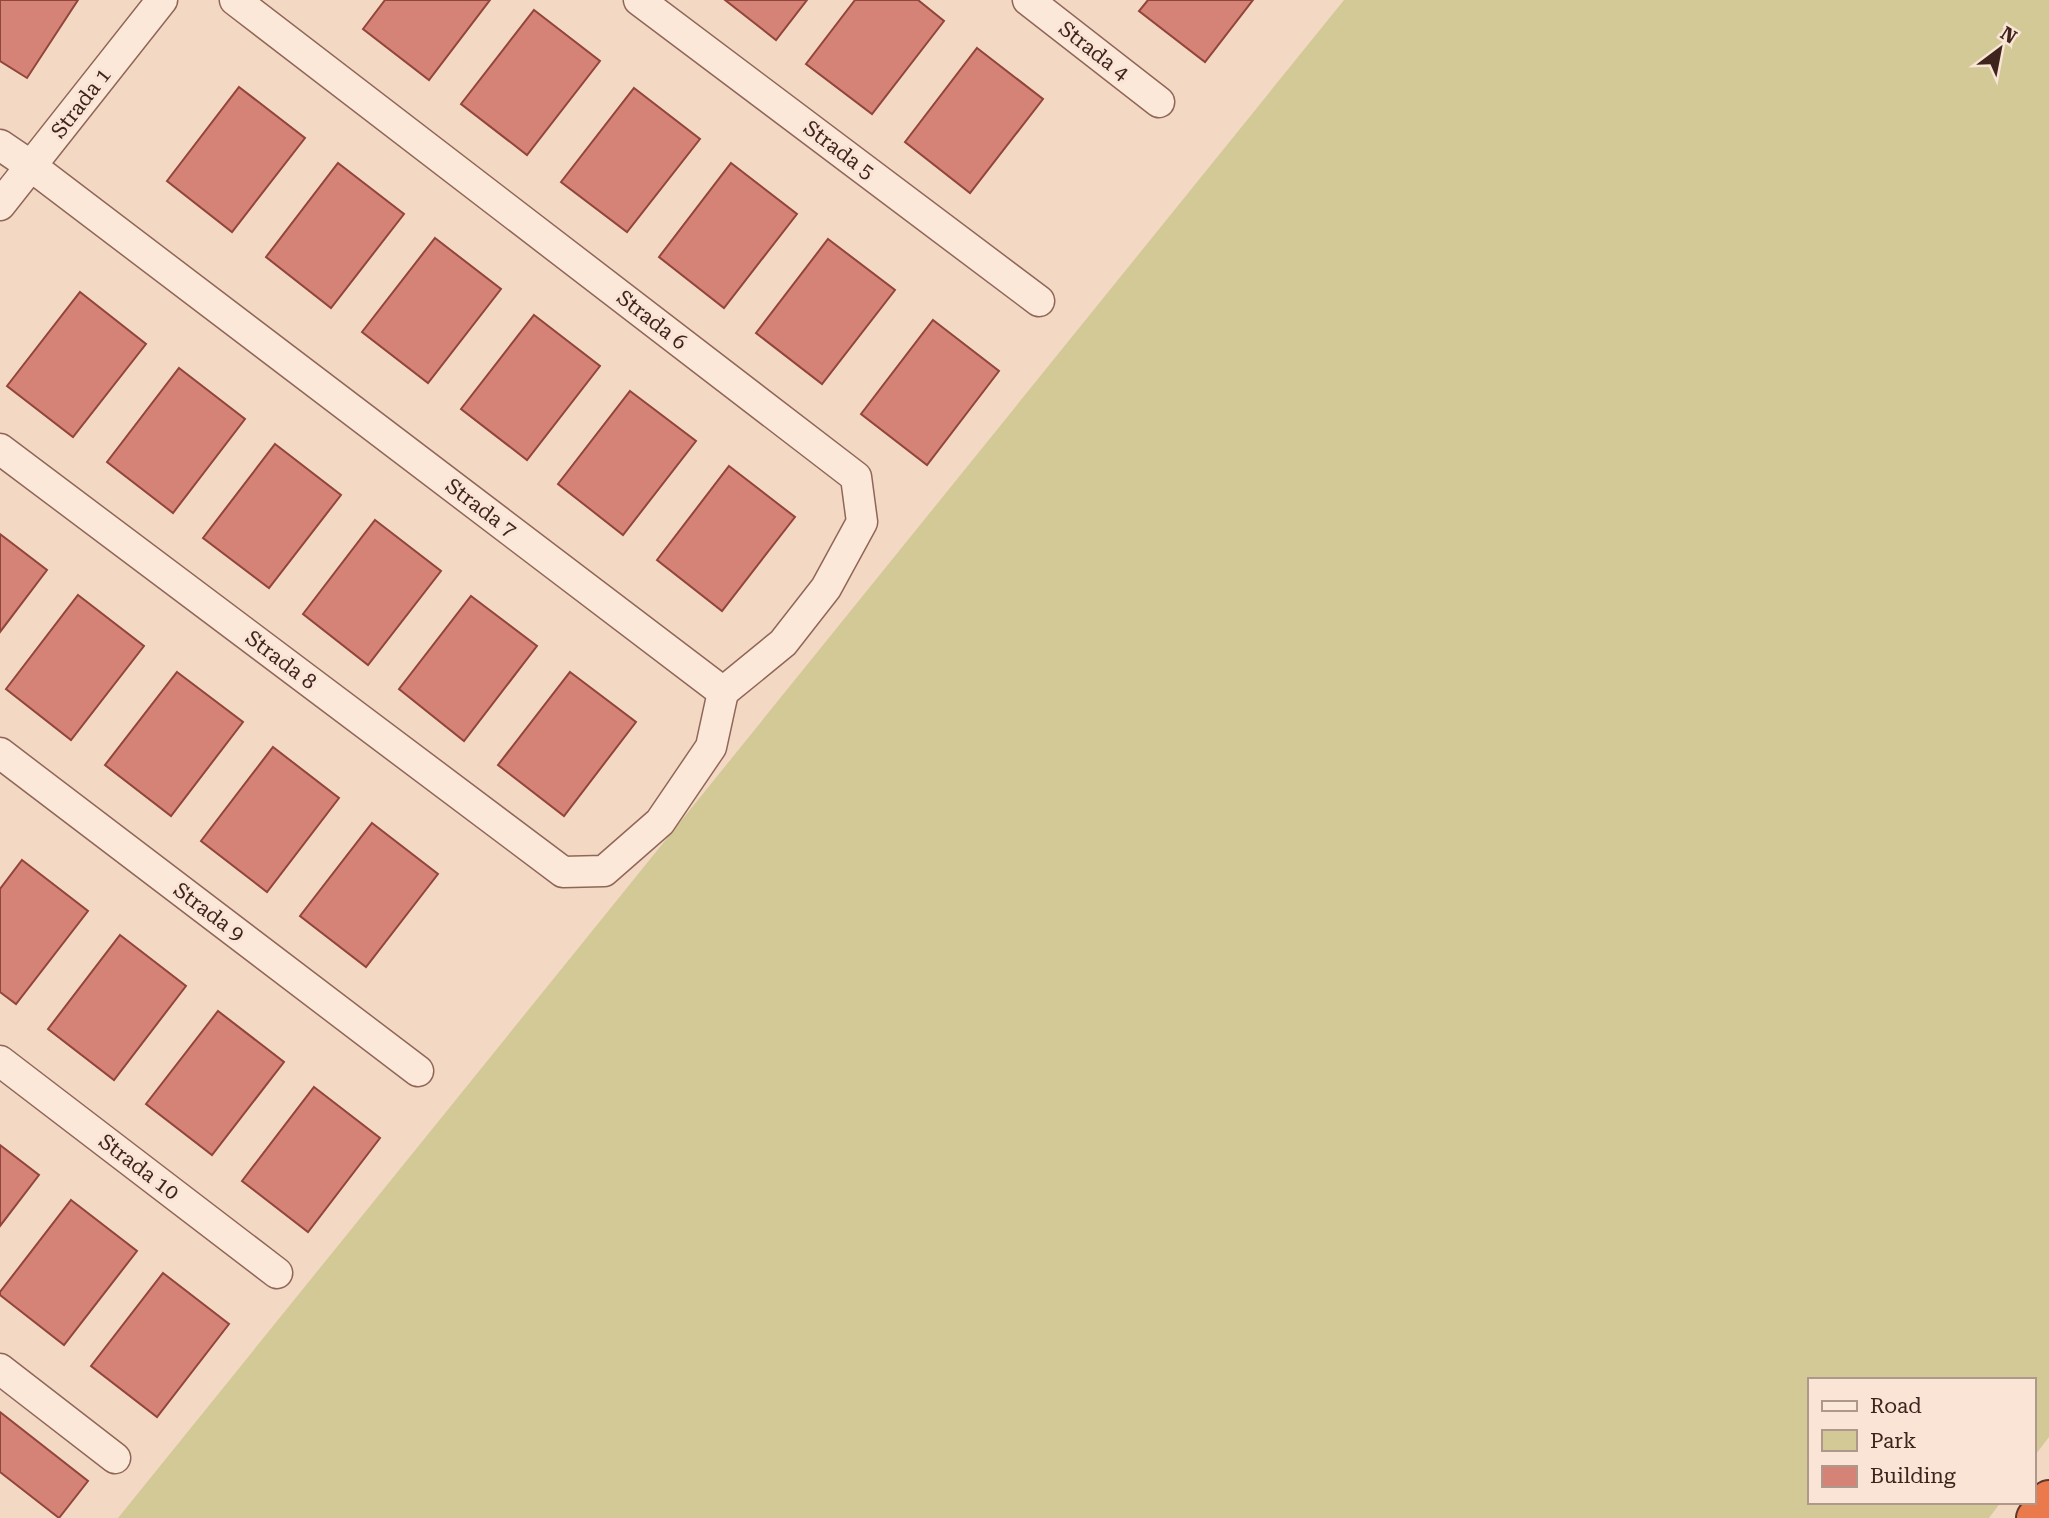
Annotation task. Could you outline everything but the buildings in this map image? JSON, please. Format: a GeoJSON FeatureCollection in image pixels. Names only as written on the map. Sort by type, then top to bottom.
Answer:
{"type":"FeatureCollection","features":[{"type":"Feature","properties":{"kind":"highway"},"geometry":{"type":"LineString","coordinates":[[2036,1518],[2049,1500]]}},
{"type":"Feature","properties":{"kind":"street","name":"Strada 1"},"geometry":{"type":"LineString","coordinates":[[0,205],[162,0]]}},
{"type":"Feature","properties":{"kind":"street","name":"Strada 6"},"geometry":{"type":"LineString","coordinates":[[235,0],[856,477],[862,522],[826,588],[783,643],[723,692]]}},
{"type":"Feature","properties":{"kind":"street","name":"Strada 5"},"geometry":{"type":"LineString","coordinates":[[639,0],[1039,301]]}},
{"type":"Feature","properties":{"kind":"street","name":"Strada 4"},"geometry":{"type":"LineString","coordinates":[[1028,0],[1159,102]]}},
{"type":"Feature","properties":{"kind":"street","name":"Strada 7"},"geometry":{"type":"LineString","coordinates":[[0,145],[723,692]]}},
{"type":"Feature","properties":{"kind":"street","name":"Strada 8"},"geometry":{"type":"LineString","coordinates":[[0,449],[563,872],[604,871],[660,822],[711,747],[723,692]]}},
{"type":"Feature","properties":{"kind":"street","name":"Strada 9"},"geometry":{"type":"LineString","coordinates":[[0,753],[418,1071]]}},
{"type":"Feature","properties":{"kind":"street","name":"Strada 10"},"geometry":{"type":"LineString","coordinates":[[0,1061],[277,1273]]}},
{"type":"Feature","properties":{"kind":"street"},"geometry":{"type":"LineString","coordinates":[[0,1369],[115,1458]]}},
{"type":"Feature","properties":{"kind":"green space"},"geometry":{"type":"Polygon","coordinates":[[[1344,0],[2049,0],[2049,1437],[2035,1455],[2035,1378],[1808,1378],[1808,1504],[2000,1504],[1989,1518],[118,1518],[1344,0]]]}}]}
